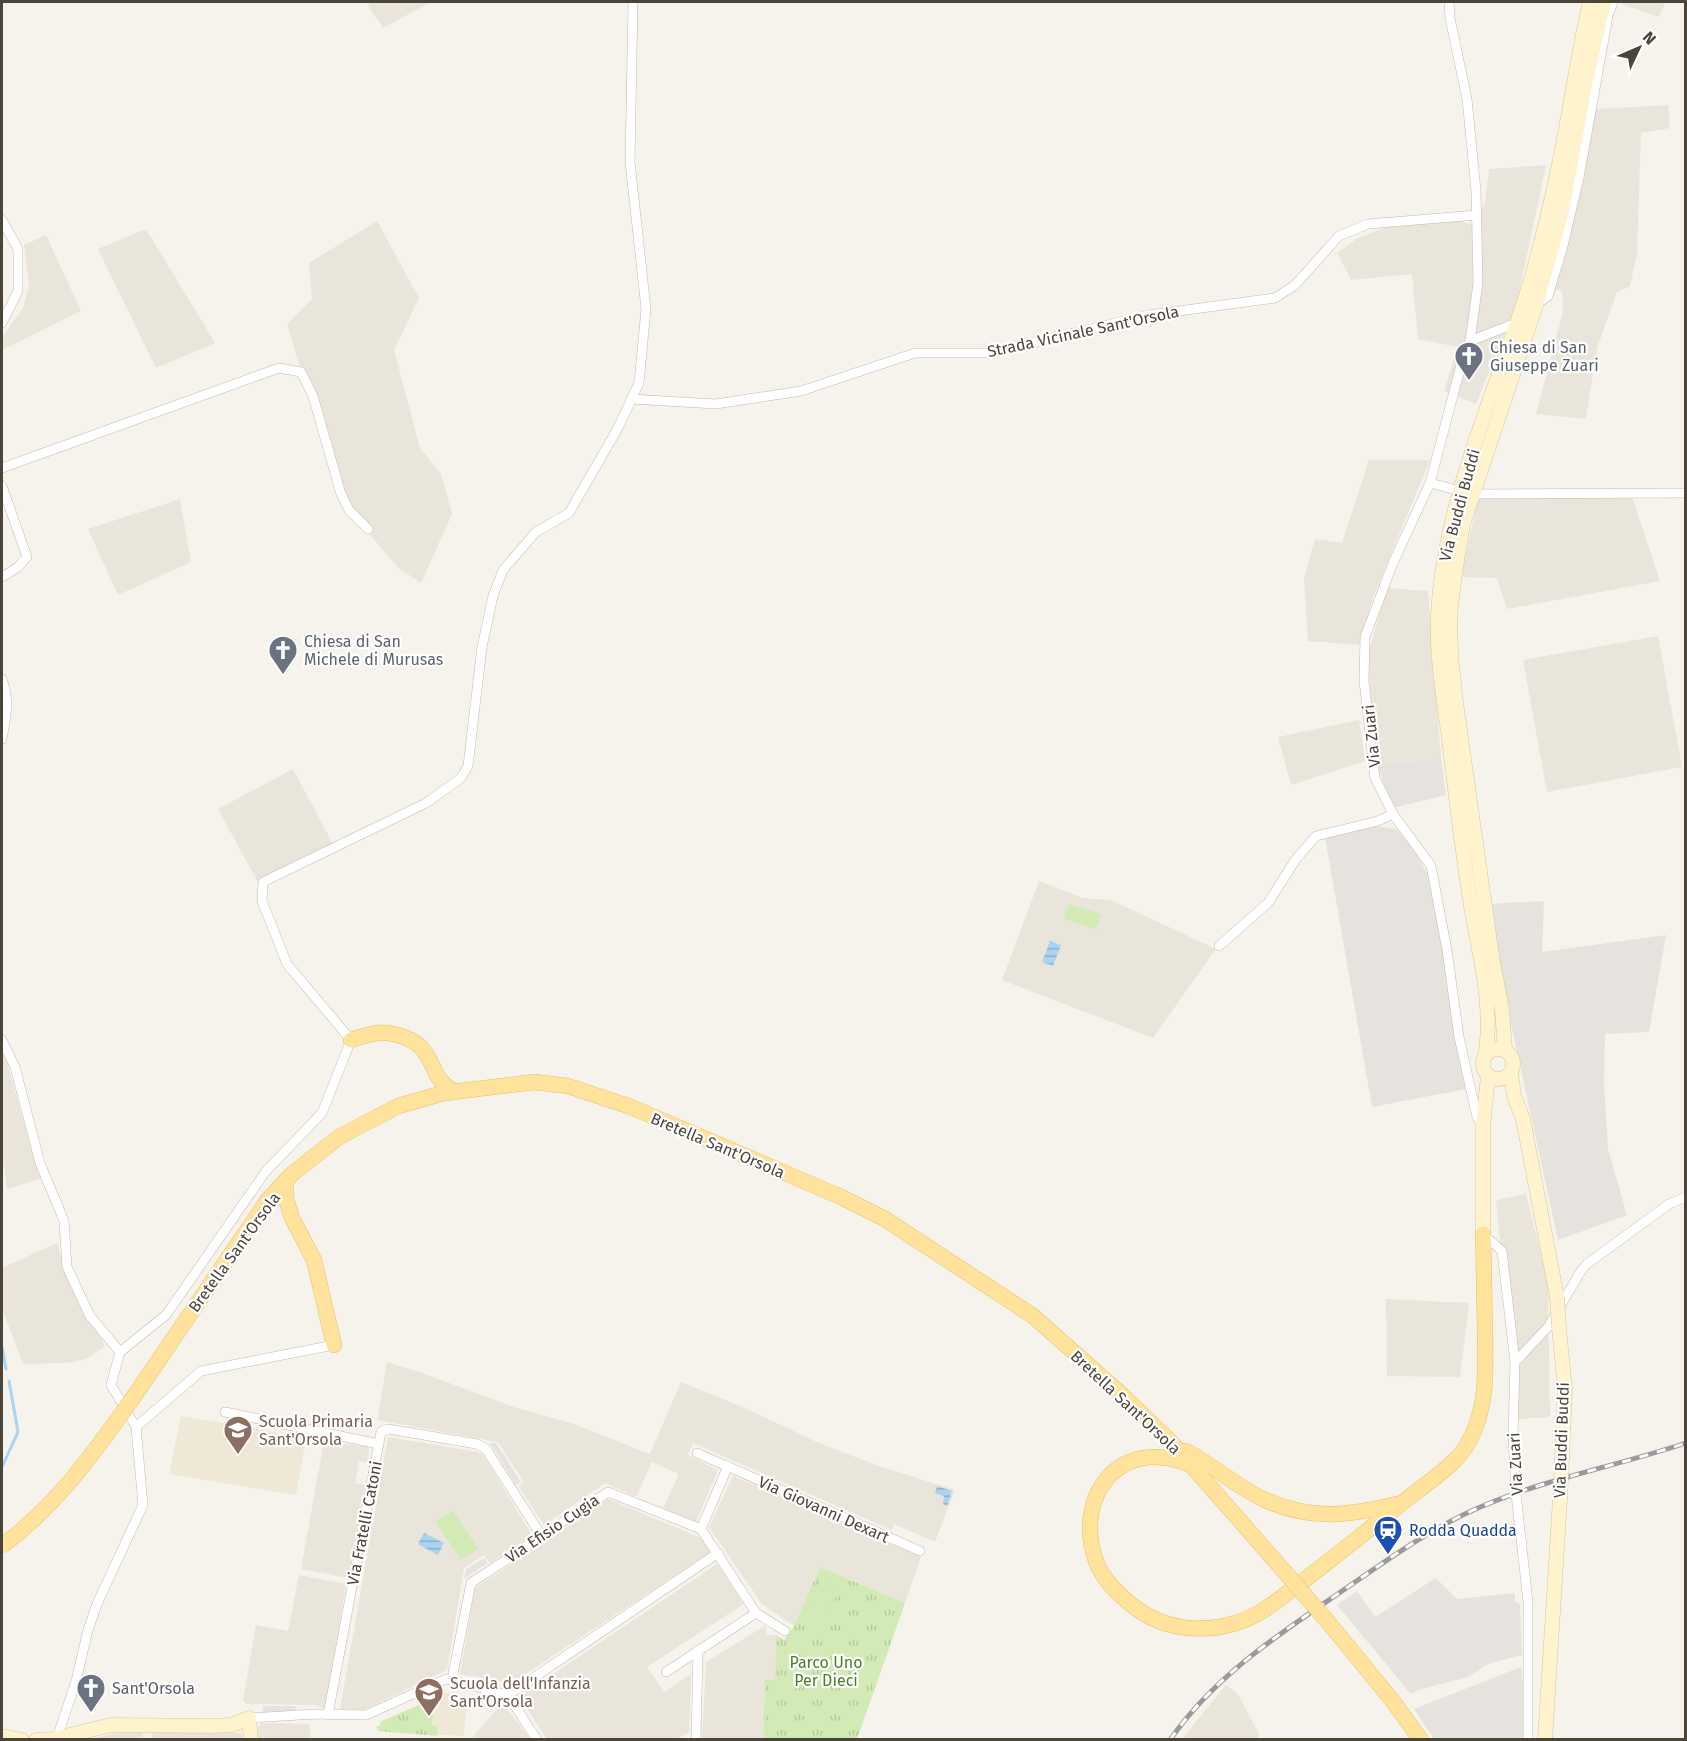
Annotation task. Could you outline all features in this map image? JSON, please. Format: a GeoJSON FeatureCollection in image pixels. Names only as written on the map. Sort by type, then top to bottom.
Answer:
{"type":"FeatureCollection","features":[{"type":"Feature","properties":{"kind":"main road","name":"Via Buddi Buddi"},"geometry":{"type":"LineString","coordinates":[[1505,1050],[1502,1010],[1466,782],[1451,656],[1450,616],[1466,492],[1547,221],[1590,2]]}},
{"type":"Feature","properties":{"kind":"main road","name":"Via Buddi Buddi"},"geometry":{"type":"LineString","coordinates":[[1485,1056],[1486,995],[1466,874],[1439,659],[1438,618],[1442,572],[1450,526],[1466,492],[1536,306],[1562,211],[1590,59],[1604,2]]}},
{"type":"Feature","properties":{"kind":"main road"},"geometry":{"type":"LineString","coordinates":[[351,1040],[381,1032],[414,1041],[423,1048],[441,1083],[454,1092]]}},
{"type":"Feature","properties":{"kind":"main road"},"geometry":{"type":"LineString","coordinates":[[1194,1466],[1172,1457],[1158,1456],[1137,1459],[1124,1464],[1103,1482],[1095,1503],[1091,1528],[1092,1545],[1097,1563],[1107,1581],[1121,1596],[1153,1619],[1187,1629],[1226,1626],[1254,1616],[1341,1552],[1444,1471],[1466,1447],[1481,1413],[1485,1382],[1483,1126],[1488,1076],[1483,1067],[1485,1056],[1491,1050],[1505,1050],[1513,1060],[1511,1073],[1503,1079],[1488,1076]]}},
{"type":"Feature","properties":{"kind":"main road"},"geometry":{"type":"LineString","coordinates":[[425,1099],[431,1087],[431,1065]]}},
{"type":"Feature","properties":{"kind":"main road","name":"Via Buddi Buddi"},"geometry":{"type":"LineString","coordinates":[[1511,1073],[1514,1096],[1523,1119],[1557,1297],[1565,1389],[1545,1740]]}},
{"type":"Feature","properties":{"kind":"main road","name":"Bretella Sant'Orsola"},"geometry":{"type":"LineString","coordinates":[[2,1545],[25,1528],[55,1500],[83,1467],[133,1398],[256,1216],[286,1180],[339,1137],[398,1106],[454,1092],[535,1082],[579,1090],[631,1107],[841,1197],[885,1219],[1033,1316],[1120,1393],[1194,1466],[1328,1622],[1392,1700],[1420,1740]]}},
{"type":"Feature","properties":{"kind":"main road"},"geometry":{"type":"LineString","coordinates":[[286,1180],[286,1199],[292,1218],[314,1260],[334,1345]]}},
{"type":"Feature","properties":{"kind":"main road"},"geometry":{"type":"LineString","coordinates":[[256,1216],[274,1210],[292,1218]]}},
{"type":"Feature","properties":{"kind":"main road"},"geometry":{"type":"LineString","coordinates":[[1170,1441],[1260,1498],[1299,1512],[1319,1515],[1350,1514],[1403,1502]]}},
{"type":"Feature","properties":{"kind":"main road"},"geometry":{"type":"LineString","coordinates":[[36,1740],[57,1738],[111,1725],[212,1726],[231,1725],[249,1718],[250,1740]]}},
{"type":"Feature","properties":{"kind":"main road"},"geometry":{"type":"LineString","coordinates":[[2,1736],[22,1740]]}},
{"type":"Feature","properties":{"kind":"street"},"geometry":{"type":"LineString","coordinates":[[57,1738],[76,1681],[88,1630],[143,1505],[136,1427],[111,1385],[120,1352],[166,1315],[266,1171],[322,1113],[351,1040],[287,964],[262,901],[263,882],[426,803],[461,778],[468,766],[482,647],[493,596],[503,570],[536,532],[569,513],[618,428],[639,382],[646,309],[630,162],[633,2]]}},
{"type":"Feature","properties":{"kind":"street","name":"Via Zuari"},"geometry":{"type":"LineString","coordinates":[[1449,2],[1450,18],[1467,99],[1477,215],[1478,283],[1470,341],[1461,365],[1430,483],[1393,563],[1365,637],[1365,681],[1375,778],[1393,814],[1431,866],[1447,950],[1459,1037],[1477,1117],[1483,1126]]}},
{"type":"Feature","properties":{"kind":"street"},"geometry":{"type":"LineString","coordinates":[[1536,306],[1548,296],[1562,250],[1579,178],[1608,16],[1613,2]]}},
{"type":"Feature","properties":{"kind":"street","name":"Strada Vicinale Sant'Orsola"},"geometry":{"type":"LineString","coordinates":[[631,399],[716,404],[801,391],[915,353],[990,353],[1149,315],[1275,298],[1296,285],[1339,236],[1368,224],[1477,215]]}},
{"type":"Feature","properties":{"kind":"street"},"geometry":{"type":"LineString","coordinates":[[2,220],[18,249],[18,291],[2,323]]}},
{"type":"Feature","properties":{"kind":"street"},"geometry":{"type":"LineString","coordinates":[[1470,341],[1516,323]]}},
{"type":"Feature","properties":{"kind":"street"},"geometry":{"type":"LineString","coordinates":[[2,468],[279,368],[300,372],[313,396],[341,494],[349,510],[368,529]]}},
{"type":"Feature","properties":{"kind":"street"},"geometry":{"type":"LineString","coordinates":[[1430,483],[1466,492],[1686,493]]}},
{"type":"Feature","properties":{"kind":"street"},"geometry":{"type":"LineString","coordinates":[[2,486],[27,558],[2,577]]}},
{"type":"Feature","properties":{"kind":"street"},"geometry":{"type":"LineString","coordinates":[[2,680],[8,710],[2,739]]}},
{"type":"Feature","properties":{"kind":"street"},"geometry":{"type":"LineString","coordinates":[[1219,946],[1268,903],[1296,859],[1316,836],[1378,821],[1393,814]]}},
{"type":"Feature","properties":{"kind":"street"},"geometry":{"type":"LineString","coordinates":[[2,1040],[15,1067],[40,1163],[64,1221],[68,1267],[90,1316],[120,1352]]}},
{"type":"Feature","properties":{"kind":"street"},"geometry":{"type":"LineString","coordinates":[[1515,1362],[1548,1327],[1581,1270],[1587,1264],[1669,1204],[1686,1197]]}},
{"type":"Feature","properties":{"kind":"street","name":"Via Zuari"},"geometry":{"type":"LineString","coordinates":[[1483,1234],[1502,1251],[1515,1362],[1513,1436],[1516,1494],[1528,1602],[1528,1740]]}},
{"type":"Feature","properties":{"kind":"street"},"geometry":{"type":"LineString","coordinates":[[136,1427],[201,1371],[334,1345]]}},
{"type":"Feature","properties":{"kind":"street"},"geometry":{"type":"LineString","coordinates":[[225,1412],[379,1444]]}},
{"type":"Feature","properties":{"kind":"street","name":"Via Fratelli Catoni"},"geometry":{"type":"LineString","coordinates":[[328,1715],[381,1432],[385,1429],[477,1444],[486,1449],[541,1535]]}},
{"type":"Feature","properties":{"kind":"street","name":"Via Giovanni Dexart"},"geometry":{"type":"LineString","coordinates":[[697,1453],[920,1551]]}},
{"type":"Feature","properties":{"kind":"street"},"geometry":{"type":"LineString","coordinates":[[728,1466],[701,1529],[756,1613],[785,1631]]}},
{"type":"Feature","properties":{"kind":"street","name":"Via Efisio Cugia"},"geometry":{"type":"LineString","coordinates":[[452,1679],[451,1674],[471,1582],[608,1492],[701,1529]]}},
{"type":"Feature","properties":{"kind":"street"},"geometry":{"type":"LineString","coordinates":[[508,1695],[718,1553]]}},
{"type":"Feature","properties":{"kind":"street"},"geometry":{"type":"LineString","coordinates":[[666,1672],[756,1613]]}},
{"type":"Feature","properties":{"kind":"street"},"geometry":{"type":"LineString","coordinates":[[695,1739],[698,1650]]}},
{"type":"Feature","properties":{"kind":"street"},"geometry":{"type":"LineString","coordinates":[[249,1718],[366,1715],[446,1679],[452,1679],[508,1695],[537,1740]]}},
{"type":"Feature","properties":{"kind":"shaded area"},"geometry":{"type":"Polygon","coordinates":[[[366,2],[431,2],[383,28],[366,2]]]}},
{"type":"Feature","properties":{"kind":"shaded area"},"geometry":{"type":"Polygon","coordinates":[[[1617,2],[1666,2],[1658,17],[1617,2]]]}},
{"type":"Feature","properties":{"kind":"shaded area"},"geometry":{"type":"Polygon","coordinates":[[[1668,105],[1670,128],[1641,133],[1637,253],[1630,286],[1617,292],[1597,348],[1586,419],[1536,414],[1563,312],[1562,291],[1541,289],[1596,109],[1668,105]]]}},
{"type":"Feature","properties":{"kind":"shaded area"},"geometry":{"type":"Polygon","coordinates":[[[1546,165],[1517,302],[1476,404],[1444,391],[1458,347],[1418,339],[1412,274],[1351,280],[1337,253],[1358,238],[1411,218],[1441,217],[1472,224],[1485,203],[1489,169],[1546,165]]]}},
{"type":"Feature","properties":{"kind":"shaded area"},"geometry":{"type":"Polygon","coordinates":[[[377,221],[419,298],[394,350],[420,448],[441,474],[452,514],[421,583],[399,568],[349,511],[331,472],[287,324],[312,299],[309,263],[377,221]]]}},
{"type":"Feature","properties":{"kind":"shaded area"},"geometry":{"type":"Polygon","coordinates":[[[146,229],[215,343],[156,368],[98,249],[146,229]]]}},
{"type":"Feature","properties":{"kind":"shaded area"},"geometry":{"type":"Polygon","coordinates":[[[46,235],[81,311],[2,350],[2,337],[23,308],[29,285],[24,245],[46,235]]]}},
{"type":"Feature","properties":{"kind":"shaded area"},"geometry":{"type":"Polygon","coordinates":[[[1369,460],[1430,460],[1372,600],[1359,645],[1308,641],[1304,578],[1315,539],[1342,543],[1369,460]]]}},
{"type":"Feature","properties":{"kind":"shaded area"},"geometry":{"type":"Polygon","coordinates":[[[1478,497],[1632,497],[1660,581],[1507,609],[1497,578],[1461,577],[1478,497]]]}},
{"type":"Feature","properties":{"kind":"shaded area"},"geometry":{"type":"Polygon","coordinates":[[[180,499],[191,562],[118,595],[88,529],[180,499]]]}},
{"type":"Feature","properties":{"kind":"shaded area"},"geometry":{"type":"Polygon","coordinates":[[[1387,588],[1428,591],[1441,757],[1378,766],[1374,758],[1368,654],[1387,588]]]}},
{"type":"Feature","properties":{"kind":"shaded area"},"geometry":{"type":"Polygon","coordinates":[[[1658,636],[1682,767],[1547,792],[1523,660],[1658,636]]]}},
{"type":"Feature","properties":{"kind":"shaded area"},"geometry":{"type":"Polygon","coordinates":[[[1359,720],[1365,761],[1291,785],[1278,737],[1359,720]]]}},
{"type":"Feature","properties":{"kind":"shaded area"},"geometry":{"type":"Polygon","coordinates":[[[1441,757],[1446,795],[1392,808],[1378,766],[1441,757]]]}},
{"type":"Feature","properties":{"kind":"shaded area"},"geometry":{"type":"Polygon","coordinates":[[[293,769],[334,846],[260,886],[218,809],[293,769]]]}},
{"type":"Feature","properties":{"kind":"shaded area"},"geometry":{"type":"Polygon","coordinates":[[[1375,826],[1396,829],[1412,847],[1433,884],[1466,1089],[1372,1107],[1325,837],[1375,826]]]}},
{"type":"Feature","properties":{"kind":"shaded area"},"geometry":{"type":"Polygon","coordinates":[[[1039,881],[1083,898],[1111,900],[1216,949],[1153,1038],[1002,980],[1039,881]]]}},
{"type":"Feature","properties":{"kind":"shaded area"},"geometry":{"type":"Polygon","coordinates":[[[1544,901],[1542,952],[1666,935],[1649,1032],[1605,1034],[1604,1081],[1608,1149],[1627,1215],[1558,1240],[1485,904],[1544,901]]]}},
{"type":"Feature","properties":{"kind":"shaded area"},"geometry":{"type":"Polygon","coordinates":[[[2,1049],[40,1179],[7,1189],[2,1154],[2,1049]]]}},
{"type":"Feature","properties":{"kind":"shaded area"},"geometry":{"type":"Polygon","coordinates":[[[1526,1194],[1548,1283],[1550,1417],[1518,1419],[1496,1200],[1526,1194]]]}},
{"type":"Feature","properties":{"kind":"shaded area"},"geometry":{"type":"Polygon","coordinates":[[[57,1243],[63,1263],[105,1346],[87,1359],[66,1363],[23,1364],[2,1308],[2,1268],[57,1243]]]}},
{"type":"Feature","properties":{"kind":"shaded area"},"geometry":{"type":"Polygon","coordinates":[[[1386,1299],[1469,1303],[1460,1377],[1387,1376],[1386,1299]]]}},
{"type":"Feature","properties":{"kind":"shaded area"},"geometry":{"type":"Polygon","coordinates":[[[387,1362],[517,1408],[574,1424],[650,1454],[681,1382],[747,1409],[819,1443],[876,1465],[955,1490],[935,1542],[894,1524],[892,1530],[693,1443],[688,1455],[718,1470],[696,1522],[663,1508],[679,1474],[652,1462],[636,1497],[605,1483],[544,1525],[518,1486],[524,1482],[498,1442],[377,1420],[387,1362]]]}},
{"type":"Feature","properties":{"kind":"shaded area","name":"Scuola Primaria Sant'Orsola"},"geometry":{"type":"Polygon","coordinates":[[[181,1416],[225,1423],[225,1426],[233,1427],[235,1422],[248,1424],[248,1427],[306,1438],[296,1495],[169,1474],[181,1416]]]}},
{"type":"Feature","properties":{"kind":"shaded area"},"geometry":{"type":"Polygon","coordinates":[[[388,1437],[478,1452],[483,1455],[532,1535],[490,1563],[484,1555],[464,1568],[447,1670],[364,1710],[340,1709],[388,1437]]]}},
{"type":"Feature","properties":{"kind":"shaded area"},"geometry":{"type":"Polygon","coordinates":[[[324,1441],[369,1447],[368,1463],[359,1461],[355,1483],[365,1485],[348,1578],[301,1569],[324,1441]]]}},
{"type":"Feature","properties":{"kind":"shaded area"},"geometry":{"type":"Polygon","coordinates":[[[490,1443],[496,1443],[521,1482],[516,1485],[490,1443]]]}},
{"type":"Feature","properties":{"kind":"shaded area"},"geometry":{"type":"Polygon","coordinates":[[[733,1476],[921,1557],[905,1603],[820,1567],[794,1626],[762,1604],[709,1527],[733,1476]]]}},
{"type":"Feature","properties":{"kind":"shaded area"},"geometry":{"type":"Polygon","coordinates":[[[608,1499],[701,1538],[710,1552],[512,1683],[460,1674],[475,1588],[608,1499]]]}},
{"type":"Feature","properties":{"kind":"shaded area"},"geometry":{"type":"Polygon","coordinates":[[[484,1558],[488,1563],[464,1579],[466,1569],[484,1558]]]}},
{"type":"Feature","properties":{"kind":"shaded area"},"geometry":{"type":"Polygon","coordinates":[[[717,1564],[744,1604],[647,1667],[664,1692],[691,1674],[689,1732],[678,1739],[547,1739],[519,1697],[717,1564]]]}},
{"type":"Feature","properties":{"kind":"shaded area"},"geometry":{"type":"Polygon","coordinates":[[[299,1575],[346,1584],[326,1707],[324,1709],[315,1705],[246,1704],[243,1700],[256,1625],[288,1631],[299,1575]]]}},
{"type":"Feature","properties":{"kind":"shaded area"},"geometry":{"type":"Polygon","coordinates":[[[1436,1578],[1457,1599],[1515,1593],[1515,1602],[1520,1604],[1522,1655],[1488,1664],[1468,1677],[1421,1689],[1411,1694],[1337,1605],[1357,1591],[1375,1617],[1436,1578]]]}},
{"type":"Feature","properties":{"kind":"shaded area"},"geometry":{"type":"Polygon","coordinates":[[[766,1625],[766,1635],[776,1635],[775,1680],[765,1680],[763,1739],[702,1740],[706,1662],[766,1625]]]}},
{"type":"Feature","properties":{"kind":"shaded area"},"geometry":{"type":"Polygon","coordinates":[[[1521,1667],[1529,1739],[1434,1739],[1414,1709],[1521,1667]]]}},
{"type":"Feature","properties":{"kind":"shaded area"},"geometry":{"type":"Polygon","coordinates":[[[1226,1685],[1238,1694],[1259,1734],[1258,1739],[1182,1739],[1226,1685]]]}},
{"type":"Feature","properties":{"kind":"shaded area","name":"Scuola dell'Infanzia Sant'Orsola"},"geometry":{"type":"Polygon","coordinates":[[[443,1692],[472,1699],[470,1711],[466,1711],[464,1736],[379,1731],[376,1727],[381,1725],[380,1722],[442,1696],[443,1692]]]}},
{"type":"Feature","properties":{"kind":"shaded area"},"geometry":{"type":"Polygon","coordinates":[[[503,1703],[530,1739],[473,1739],[473,1736],[503,1703]]]}},
{"type":"Feature","properties":{"kind":"shaded area"},"geometry":{"type":"Polygon","coordinates":[[[263,1706],[296,1706],[295,1712],[263,1712],[263,1706]]]}},
{"type":"Feature","properties":{"kind":"shaded area"},"geometry":{"type":"Polygon","coordinates":[[[261,1723],[309,1724],[311,1739],[258,1739],[257,1728],[261,1723]]]}},
{"type":"Feature","properties":{"kind":"shaded area"},"geometry":{"type":"Polygon","coordinates":[[[151,1732],[240,1733],[247,1739],[152,1739],[151,1732]]]}},
{"type":"Feature","properties":{"kind":"shaded area"},"geometry":{"type":"Polygon","coordinates":[[[117,1733],[143,1733],[143,1739],[90,1739],[117,1733]]]}},
{"type":"Feature","properties":{"kind":"green space"},"geometry":{"type":"Polygon","coordinates":[[[1069,904],[1101,914],[1096,929],[1064,919],[1069,904]]]}},
{"type":"Feature","properties":{"kind":"green space"},"geometry":{"type":"Polygon","coordinates":[[[453,1511],[478,1549],[461,1560],[436,1522],[453,1511]]]}},
{"type":"Feature","properties":{"kind":"green space","name":"Parco Uno Per Dieci"},"geometry":{"type":"Polygon","coordinates":[[[820,1567],[905,1603],[857,1739],[763,1740],[765,1680],[775,1680],[776,1635],[784,1640],[794,1626],[820,1567]]]}},
{"type":"Feature","properties":{"kind":"green space"},"geometry":{"type":"Polygon","coordinates":[[[820,1579],[840,1588],[824,1624],[804,1616],[820,1579]]]}},
{"type":"Feature","properties":{"kind":"green space"},"geometry":{"type":"Polygon","coordinates":[[[435,1698],[432,1725],[437,1726],[438,1736],[379,1731],[376,1727],[381,1725],[380,1722],[435,1698]]]}},
{"type":"Feature","properties":{"kind":"water"},"geometry":{"type":"Polygon","coordinates":[[[1050,941],[1061,945],[1053,966],[1042,962],[1050,941]]]}},
{"type":"Feature","properties":{"kind":"water"},"geometry":{"type":"Polygon","coordinates":[[[937,1486],[952,1491],[947,1506],[943,1504],[944,1496],[935,1493],[937,1486]]]}},
{"type":"Feature","properties":{"kind":"water"},"geometry":{"type":"Polygon","coordinates":[[[424,1533],[444,1543],[438,1555],[418,1544],[424,1533]]]}},
{"type":"Feature","properties":{"kind":"waterway"},"geometry":{"type":"LineString","coordinates":[[2,1347],[6,1369]]}},
{"type":"Feature","properties":{"kind":"waterway"},"geometry":{"type":"LineString","coordinates":[[2,1467],[18,1432],[9,1381]]}},
{"type":"Feature","properties":{"kind":"railway"},"geometry":{"type":"LineString","coordinates":[[1170,1740],[1207,1695],[1250,1657],[1321,1605],[1430,1533],[1466,1513],[1510,1495],[1686,1443]]}},
{"type":"Feature","properties":{"kind":"place","name":"Chiesa di San Giuseppe Zuari"},"geometry":{"type":"Point","coordinates":[1469,382]}},
{"type":"Feature","properties":{"kind":"place","name":"Chiesa di San Michele di Murusas"},"geometry":{"type":"Point","coordinates":[283,676]}},
{"type":"Feature","properties":{"kind":"place","name":"Scuola Primaria Sant'Orsola"},"geometry":{"type":"Point","coordinates":[238,1456]}},
{"type":"Feature","properties":{"kind":"place","name":"Rodda Quadda"},"geometry":{"type":"Point","coordinates":[1388,1556]}},
{"type":"Feature","properties":{"kind":"place","name":"Sant'Orsola"},"geometry":{"type":"Point","coordinates":[91,1714]}},
{"type":"Feature","properties":{"kind":"place","name":"Scuola dell'Infanzia Sant'Orsola"},"geometry":{"type":"Point","coordinates":[429,1718]}}]}
